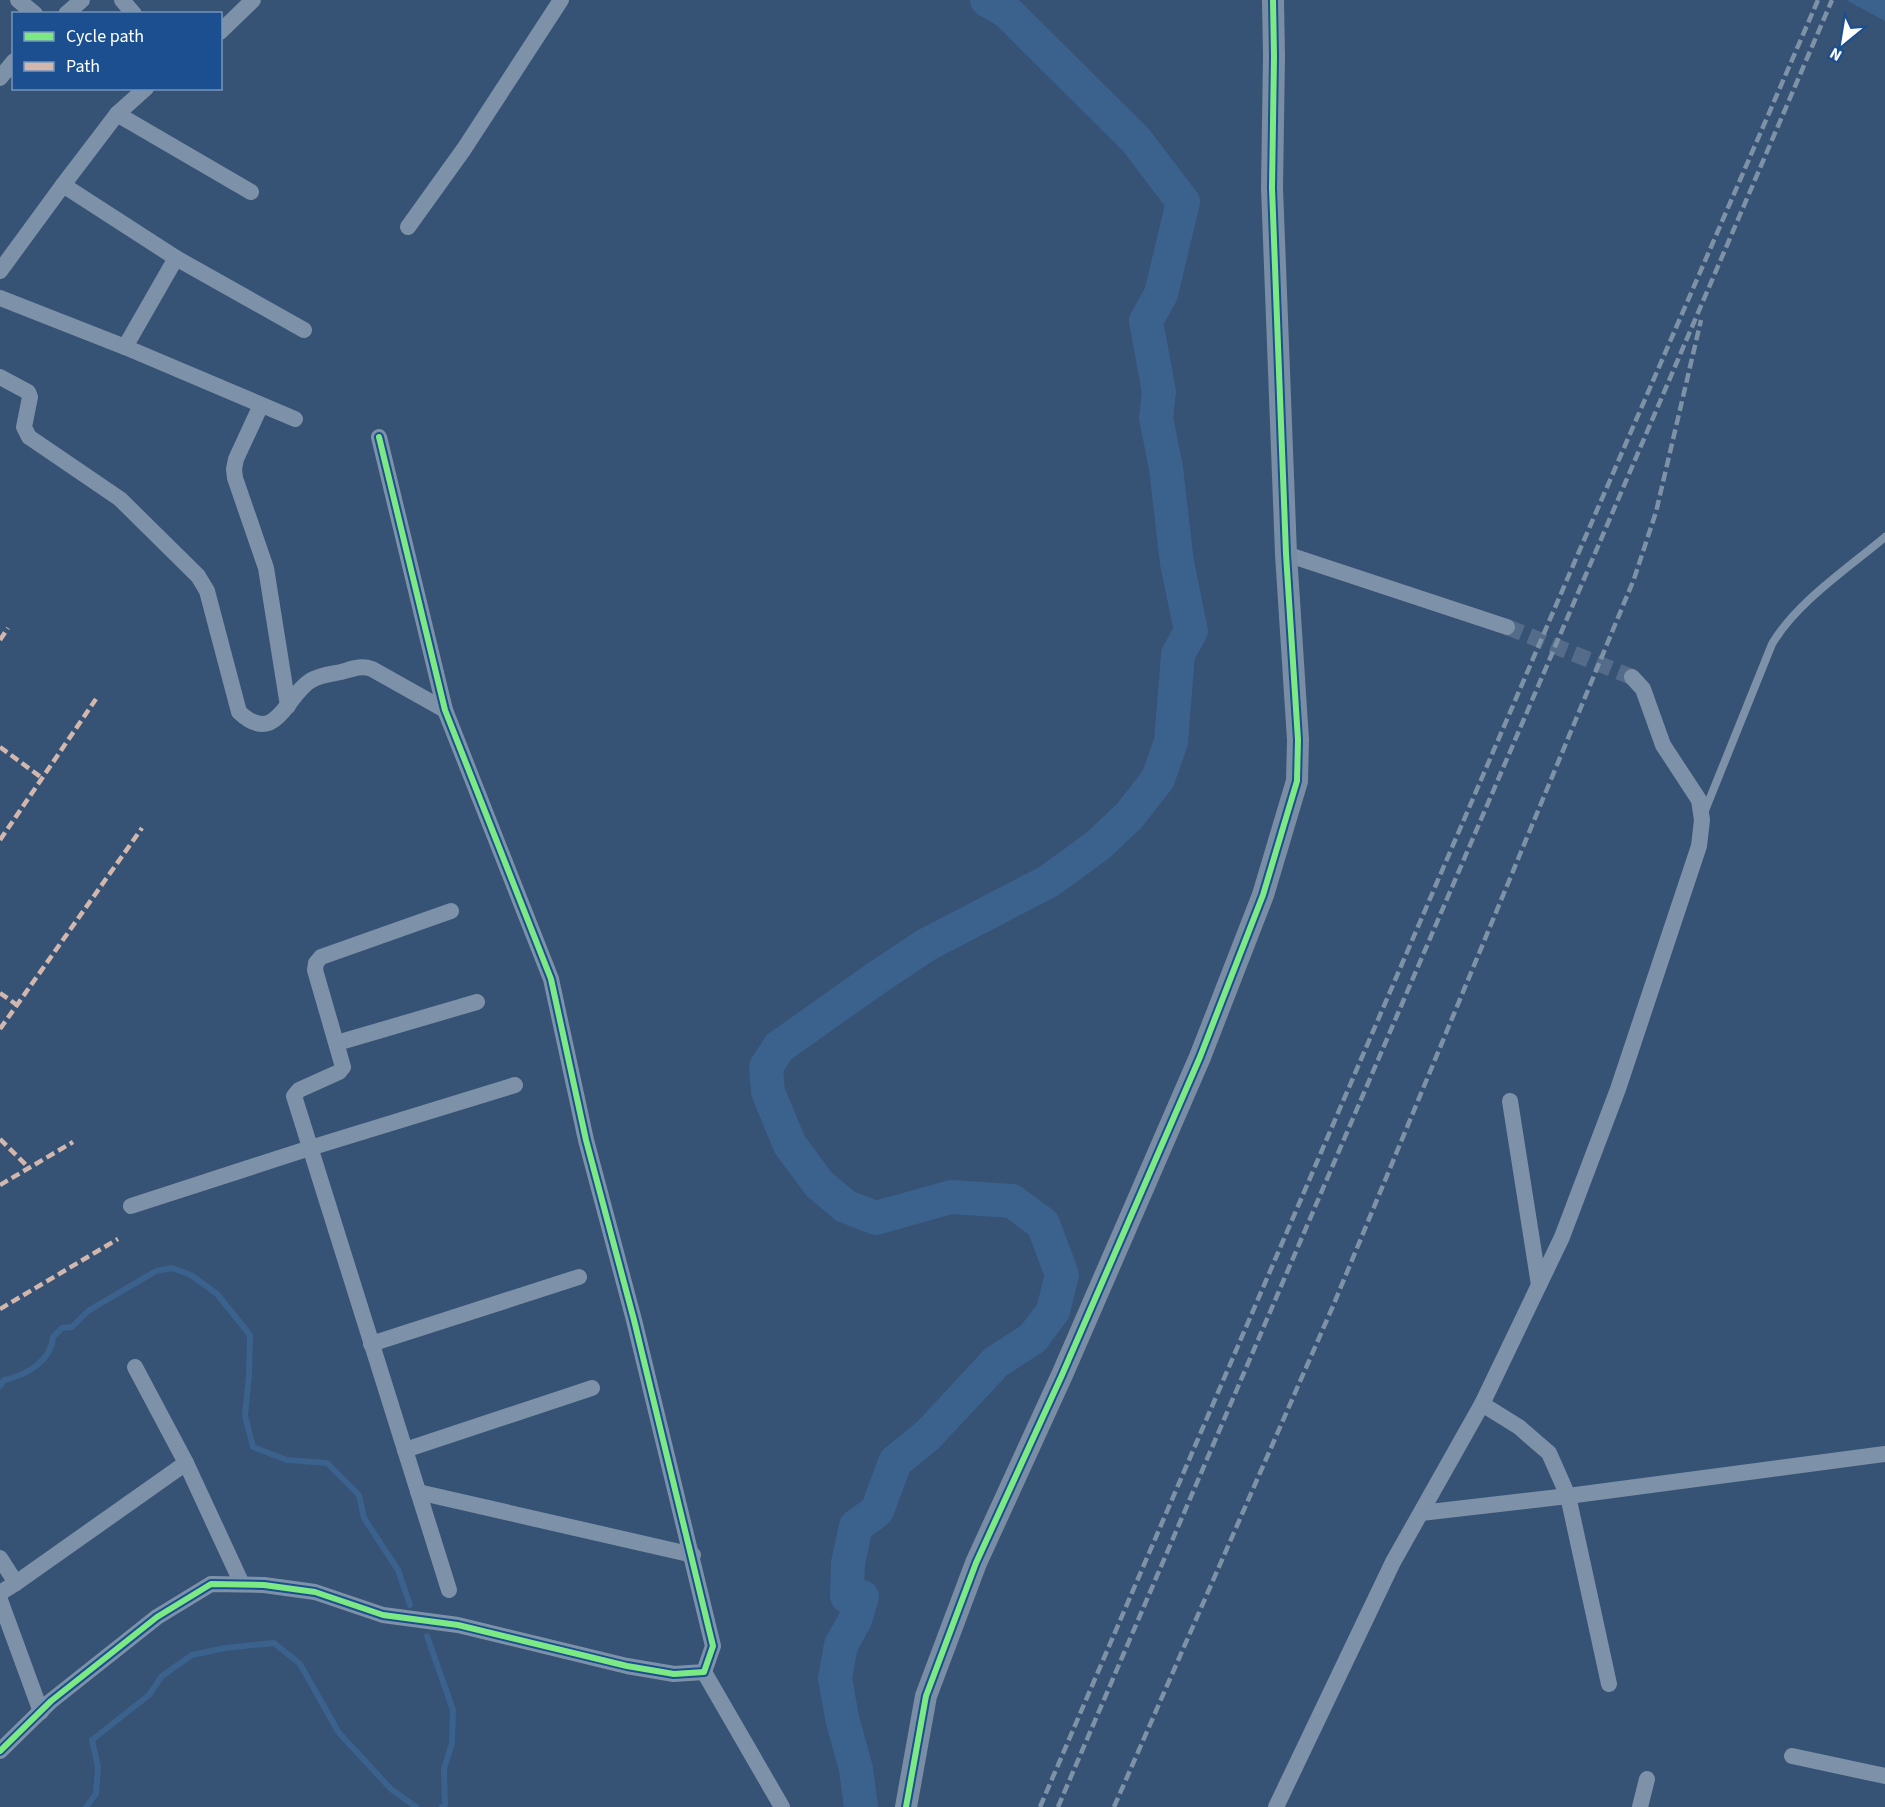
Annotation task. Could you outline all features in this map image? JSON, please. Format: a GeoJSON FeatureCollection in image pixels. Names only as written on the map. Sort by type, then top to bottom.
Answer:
{"type":"FeatureCollection","features":[{"type":"Feature","properties":{"kind":"street"},"geometry":{"type":"LineString","coordinates":[[18,0],[33,12]]}},
{"type":"Feature","properties":{"kind":"street"},"geometry":{"type":"LineString","coordinates":[[68,12],[82,0]]}},
{"type":"Feature","properties":{"kind":"street"},"geometry":{"type":"LineString","coordinates":[[122,0],[132,12]]}},
{"type":"Feature","properties":{"kind":"street"},"geometry":{"type":"LineString","coordinates":[[222,30],[253,0]]}},
{"type":"Feature","properties":{"kind":"street"},"geometry":{"type":"LineString","coordinates":[[408,227],[464,149],[561,0]]}},
{"type":"Feature","properties":{"kind":"street"},"geometry":{"type":"LineString","coordinates":[[906,1807],[926,1696],[976,1563],[1062,1375],[1200,1058],[1263,896],[1297,782],[1298,740],[1286,555],[1272,188],[1273,0]]}},
{"type":"Feature","properties":{"kind":"street"},"geometry":{"type":"LineString","coordinates":[[0,78],[12,63]]}},
{"type":"Feature","properties":{"kind":"street"},"geometry":{"type":"LineString","coordinates":[[0,271],[117,114],[144,90]]}},
{"type":"Feature","properties":{"kind":"street"},"geometry":{"type":"LineString","coordinates":[[117,114],[250,192]]}},
{"type":"Feature","properties":{"kind":"street"},"geometry":{"type":"LineString","coordinates":[[63,185],[176,258],[304,330]]}},
{"type":"Feature","properties":{"kind":"street"},"geometry":{"type":"LineString","coordinates":[[125,347],[176,258]]}},
{"type":"Feature","properties":{"kind":"street"},"geometry":{"type":"LineString","coordinates":[[0,298],[125,347],[295,419]]}},
{"type":"Feature","properties":{"kind":"street"},"geometry":{"type":"LineString","coordinates":[[0,377],[28,392],[30,397],[24,427],[29,437],[120,499],[198,576],[207,591],[239,712],[249,721],[259,723],[272,721],[280,716],[309,682],[360,667],[372,669],[445,710]]}},
{"type":"Feature","properties":{"kind":"street"},"geometry":{"type":"LineString","coordinates":[[261,405],[234,469],[235,478],[266,568],[288,706]]}},
{"type":"Feature","properties":{"kind":"street"},"geometry":{"type":"LineString","coordinates":[[379,437],[445,710],[551,979],[586,1140],[693,1555],[713,1646],[704,1672],[782,1807]]}},
{"type":"Feature","properties":{"kind":"street"},"geometry":{"type":"LineString","coordinates":[[1286,555],[1507,627]]}},
{"type":"Feature","properties":{"kind":"street"},"geometry":{"type":"LineString","coordinates":[[1276,1807],[1393,1562],[1482,1404],[1562,1237],[1618,1089],[1699,846],[1702,820],[1699,800],[1663,745],[1643,689],[1632,677]]}},
{"type":"Feature","properties":{"kind":"street"},"geometry":{"type":"LineString","coordinates":[[449,1590],[294,1096],[299,1090],[341,1070],[343,1065],[315,970],[316,963],[321,957],[451,911]]}},
{"type":"Feature","properties":{"kind":"street"},"geometry":{"type":"LineString","coordinates":[[337,1043],[477,1002]]}},
{"type":"Feature","properties":{"kind":"street"},"geometry":{"type":"LineString","coordinates":[[131,1206],[515,1085]]}},
{"type":"Feature","properties":{"kind":"street"},"geometry":{"type":"LineString","coordinates":[[1510,1101],[1539,1286]]}},
{"type":"Feature","properties":{"kind":"street"},"geometry":{"type":"LineString","coordinates":[[371,1344],[579,1276]]}},
{"type":"Feature","properties":{"kind":"street"},"geometry":{"type":"LineString","coordinates":[[135,1367],[186,1463],[242,1584]]}},
{"type":"Feature","properties":{"kind":"street"},"geometry":{"type":"LineString","coordinates":[[405,1450],[592,1388]]}},
{"type":"Feature","properties":{"kind":"street"},"geometry":{"type":"LineString","coordinates":[[1482,1404],[1519,1428],[1549,1453],[1568,1496],[1609,1684]]}},
{"type":"Feature","properties":{"kind":"street"},"geometry":{"type":"LineString","coordinates":[[1421,1513],[1885,1454]]}},
{"type":"Feature","properties":{"kind":"street"},"geometry":{"type":"LineString","coordinates":[[0,1593],[186,1463]]}},
{"type":"Feature","properties":{"kind":"street"},"geometry":{"type":"LineString","coordinates":[[418,1492],[693,1555]]}},
{"type":"Feature","properties":{"kind":"street"},"geometry":{"type":"LineString","coordinates":[[0,1558],[16,1584]]}},
{"type":"Feature","properties":{"kind":"street"},"geometry":{"type":"LineString","coordinates":[[0,1751],[51,1701],[157,1617],[212,1584],[264,1585],[315,1592],[383,1615],[458,1625],[627,1666],[674,1674],[704,1672]]}},
{"type":"Feature","properties":{"kind":"street"},"geometry":{"type":"LineString","coordinates":[[0,1600],[41,1712]]}},
{"type":"Feature","properties":{"kind":"street"},"geometry":{"type":"LineString","coordinates":[[1792,1756],[1885,1776]]}},
{"type":"Feature","properties":{"kind":"street"},"geometry":{"type":"LineString","coordinates":[[1640,1807],[1647,1779]]}},
{"type":"Feature","properties":{"kind":"lane"},"geometry":{"type":"LineString","coordinates":[[1702,820],[1772,644],[1780,631],[1804,604],[1885,537]]}},
{"type":"Feature","properties":{"kind":"water"},"geometry":{"type":"Polygon","coordinates":[[[1846,0],[1885,0],[1885,21],[1846,0]]]}},
{"type":"Feature","properties":{"kind":"waterway"},"geometry":{"type":"LineString","coordinates":[[861,1807],[856,1769],[842,1718],[835,1678],[841,1645],[855,1620],[862,1597],[847,1596],[848,1563],[856,1526],[877,1511],[895,1462],[928,1435],[996,1362],[1033,1338],[1053,1311],[1062,1275],[1043,1224],[1012,1201],[951,1197],[876,1218],[845,1206],[819,1184],[790,1145],[768,1092],[766,1067],[779,1047],[878,977],[926,945],[1049,881],[1097,846],[1129,816],[1158,779],[1171,742],[1178,654],[1191,631],[1177,563],[1166,468],[1156,418],[1159,392],[1146,321],[1161,294],[1183,202],[1136,140],[1006,11],[987,0]]}},
{"type":"Feature","properties":{"kind":"waterway"},"geometry":{"type":"LineString","coordinates":[[0,1386],[4,1380],[29,1371],[43,1360],[53,1337],[62,1328],[72,1327],[88,1311],[156,1271],[172,1268],[191,1275],[217,1294],[250,1335],[245,1416],[253,1447],[287,1460],[327,1463],[359,1495],[364,1518],[398,1570],[410,1605]]}},
{"type":"Feature","properties":{"kind":"waterway"},"geometry":{"type":"LineString","coordinates":[[427,1636],[453,1710],[452,1743],[444,1769],[445,1805],[442,1807]]}},
{"type":"Feature","properties":{"kind":"waterway"},"geometry":{"type":"LineString","coordinates":[[86,1807],[96,1794],[98,1767],[92,1740],[149,1695],[162,1676],[192,1655],[225,1648],[274,1643],[300,1664],[339,1733],[391,1789],[416,1807]]}},
{"type":"Feature","properties":{"kind":"tunnel"},"geometry":{"type":"LineString","coordinates":[[1507,627],[1632,677]]}},
{"type":"Feature","properties":{"kind":"railway"},"geometry":{"type":"LineString","coordinates":[[1040,1807],[1818,0]]}},
{"type":"Feature","properties":{"kind":"railway"},"geometry":{"type":"LineString","coordinates":[[1058,1807],[1832,0]]}},
{"type":"Feature","properties":{"kind":"railway"},"geometry":{"type":"LineString","coordinates":[[1114,1807],[1333,1306],[1634,579],[1656,512],[1701,320]]}},
{"type":"Feature","properties":{"kind":"marked path"},"geometry":{"type":"LineString","coordinates":[[0,640],[8,628]]}},
{"type":"Feature","properties":{"kind":"marked path"},"geometry":{"type":"LineString","coordinates":[[0,840],[96,699]]}},
{"type":"Feature","properties":{"kind":"marked path"},"geometry":{"type":"LineString","coordinates":[[0,747],[42,778]]}},
{"type":"Feature","properties":{"kind":"marked path"},"geometry":{"type":"LineString","coordinates":[[0,1029],[142,828]]}},
{"type":"Feature","properties":{"kind":"marked path"},"geometry":{"type":"LineString","coordinates":[[0,993],[17,1005]]}},
{"type":"Feature","properties":{"kind":"marked path"},"geometry":{"type":"LineString","coordinates":[[0,1139],[29,1168]]}},
{"type":"Feature","properties":{"kind":"marked path"},"geometry":{"type":"LineString","coordinates":[[0,1185],[73,1142]]}},
{"type":"Feature","properties":{"kind":"marked path"},"geometry":{"type":"LineString","coordinates":[[0,1309],[118,1239]]}},
{"type":"Feature","properties":{"kind":"cycle path"},"geometry":{"type":"LineString","coordinates":[[906,1807],[926,1696],[976,1563],[1062,1375],[1200,1057],[1263,895],[1297,781],[1298,740],[1286,554],[1272,188],[1273,0]]}},
{"type":"Feature","properties":{"kind":"cycle path"},"geometry":{"type":"LineString","coordinates":[[0,1751],[51,1701],[157,1617],[211,1584],[264,1585],[315,1592],[383,1615],[458,1625],[627,1666],[674,1674],[704,1672],[713,1646],[634,1320],[586,1140],[551,979],[445,710],[379,437]]}}]}
